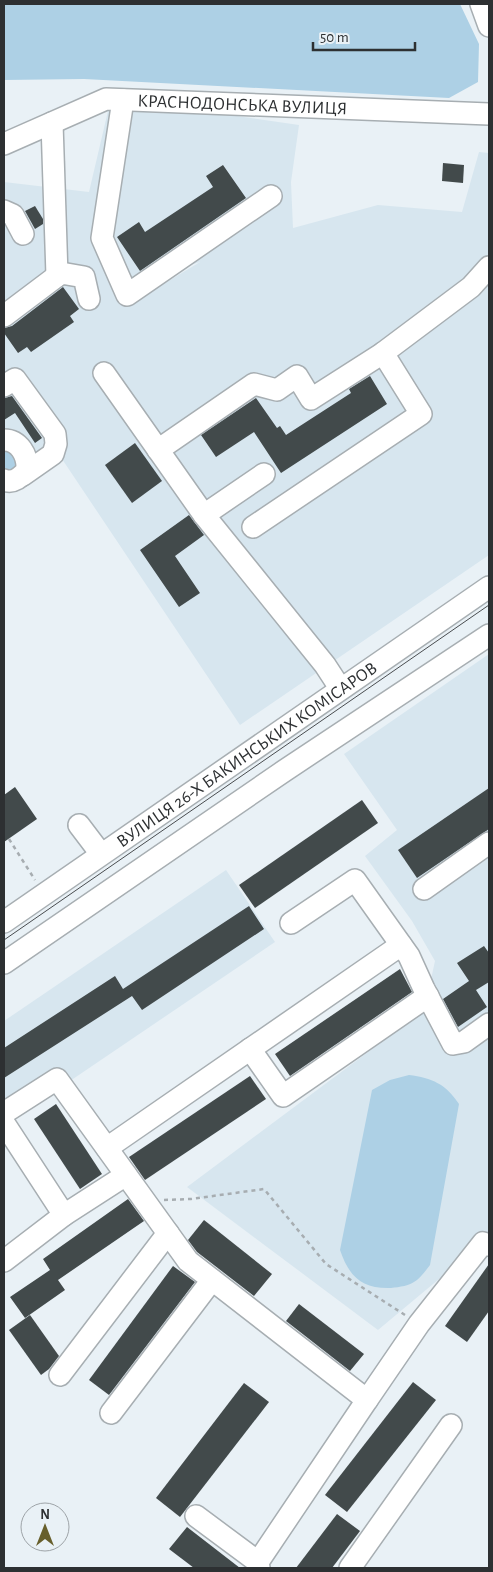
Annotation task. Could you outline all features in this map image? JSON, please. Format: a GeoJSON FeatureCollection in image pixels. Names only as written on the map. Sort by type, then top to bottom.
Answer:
{"type":"FeatureCollection","features":[{"type":"Feature","properties":{"kind":"street"},"geometry":{"type":"LineString","coordinates":[[481,4],[489,26]]}},
{"type":"Feature","properties":{"kind":"street","name":"КРАСНОДОНСЬКА ВУЛИЦЯ"},"geometry":{"type":"LineString","coordinates":[[4,144],[106,99],[489,114]]}},
{"type":"Feature","properties":{"kind":"street"},"geometry":{"type":"LineString","coordinates":[[123,100],[102,238],[127,295],[271,196]]}},
{"type":"Feature","properties":{"kind":"street"},"geometry":{"type":"LineString","coordinates":[[52,123],[57,276]]}},
{"type":"Feature","properties":{"kind":"street"},"geometry":{"type":"LineString","coordinates":[[4,211],[13,215],[23,234]]}},
{"type":"Feature","properties":{"kind":"street"},"geometry":{"type":"LineString","coordinates":[[158,450],[254,384],[277,390],[297,376],[312,399],[383,353],[471,287],[489,267]]}},
{"type":"Feature","properties":{"kind":"street"},"geometry":{"type":"LineString","coordinates":[[4,316],[61,273],[84,277],[89,299]]}},
{"type":"Feature","properties":{"kind":"street"},"geometry":{"type":"LineString","coordinates":[[253,527],[421,414],[383,353]]}},
{"type":"Feature","properties":{"kind":"street"},"geometry":{"type":"LineString","coordinates":[[104,373],[204,516],[325,665],[340,688]]}},
{"type":"Feature","properties":{"kind":"street"},"geometry":{"type":"LineString","coordinates":[[4,386],[15,379],[55,434],[56,444],[53,454],[13,477]]}},
{"type":"Feature","properties":{"kind":"street"},"geometry":{"type":"LineString","coordinates":[[4,440],[12,440],[25,456],[27,470],[13,477]]}},
{"type":"Feature","properties":{"kind":"street"},"geometry":{"type":"LineString","coordinates":[[204,516],[264,474]]}},
{"type":"Feature","properties":{"kind":"street","name":"ВУЛИЦЯ 26-Х БАКИНСЬКИХ КОМІСАРОВ"},"geometry":{"type":"LineString","coordinates":[[4,922],[340,688],[489,587]]}},
{"type":"Feature","properties":{"kind":"street","name":"ВУЛИЦЯ 26-Х БАКИНСЬКИХ КОМІСАРОВ"},"geometry":{"type":"LineString","coordinates":[[4,964],[284,771],[489,635]]}},
{"type":"Feature","properties":{"kind":"street"},"geometry":{"type":"LineString","coordinates":[[79,825],[101,854]]}},
{"type":"Feature","properties":{"kind":"street"},"geometry":{"type":"LineString","coordinates":[[424,889],[489,843]]}},
{"type":"Feature","properties":{"kind":"street"},"geometry":{"type":"LineString","coordinates":[[291,923],[354,880],[409,956],[453,1044],[464,1042],[489,1024]]}},
{"type":"Feature","properties":{"kind":"street"},"geometry":{"type":"LineString","coordinates":[[108,1148],[401,945]]}},
{"type":"Feature","properties":{"kind":"street"},"geometry":{"type":"LineString","coordinates":[[250,1049],[282,1096],[428,996]]}},
{"type":"Feature","properties":{"kind":"street"},"geometry":{"type":"LineString","coordinates":[[4,1113],[58,1079],[188,1261],[367,1400]]}},
{"type":"Feature","properties":{"kind":"street"},"geometry":{"type":"LineString","coordinates":[[4,1123],[64,1215]]}},
{"type":"Feature","properties":{"kind":"street"},"geometry":{"type":"LineString","coordinates":[[4,1261],[64,1215],[126,1175]]}},
{"type":"Feature","properties":{"kind":"street"},"geometry":{"type":"LineString","coordinates":[[60,1375],[168,1233]]}},
{"type":"Feature","properties":{"kind":"street"},"geometry":{"type":"LineString","coordinates":[[196,1516],[259,1565],[419,1324],[483,1243],[489,1245]]}},
{"type":"Feature","properties":{"kind":"street"},"geometry":{"type":"LineString","coordinates":[[111,1413],[212,1280]]}},
{"type":"Feature","properties":{"kind":"street"},"geometry":{"type":"LineString","coordinates":[[350,1568],[450,1425]]}},
{"type":"Feature","properties":{"kind":"path"},"geometry":{"type":"LineString","coordinates":[[8,839],[44,894]]}},
{"type":"Feature","properties":{"kind":"path"},"geometry":{"type":"LineString","coordinates":[[145,1201],[191,1200],[264,1189],[326,1264],[419,1324]]}},
{"type":"Feature","properties":{"kind":"shaded area"},"geometry":{"type":"Polygon","coordinates":[[[4,4],[460,4],[479,44],[478,82],[449,98],[84,79],[4,80],[4,4]]]}},
{"type":"Feature","properties":{"kind":"shaded area"},"geometry":{"type":"Polygon","coordinates":[[[108,111],[223,114],[299,125],[291,182],[293,228],[378,205],[462,212],[479,152],[489,153],[489,555],[240,725],[60,456],[4,492],[4,182],[89,192],[108,111]],[[200,262],[187,266],[137,299],[200,262]]]}},
{"type":"Feature","properties":{"kind":"shaded area"},"geometry":{"type":"Polygon","coordinates":[[[4,444],[22,467],[4,473],[4,444]]]}},
{"type":"Feature","properties":{"kind":"shaded area"},"geometry":{"type":"Polygon","coordinates":[[[489,654],[489,1231],[451,1269],[378,1330],[187,1187],[407,1023],[426,1002],[435,961],[412,921],[365,856],[397,830],[344,754],[489,654]]]}},
{"type":"Feature","properties":{"kind":"shaded area"},"geometry":{"type":"Polygon","coordinates":[[[226,870],[275,942],[11,1121],[4,1110],[4,1021],[226,870]]]}},
{"type":"Feature","properties":{"kind":"shaded area"},"geometry":{"type":"Polygon","coordinates":[[[409,1075],[438,1083],[449,1091],[459,1104],[430,1265],[411,1284],[381,1288],[364,1283],[352,1274],[340,1250],[372,1090],[390,1080],[409,1075]]]}},
{"type":"Feature","properties":{"kind":"building"},"geometry":{"type":"Polygon","coordinates":[[[443,163],[464,165],[463,183],[442,181],[443,163]]]}},
{"type":"Feature","properties":{"kind":"building"},"geometry":{"type":"Polygon","coordinates":[[[223,165],[246,198],[140,271],[117,237],[139,222],[145,232],[213,187],[206,176],[223,165]]]}},
{"type":"Feature","properties":{"kind":"building"},"geometry":{"type":"Polygon","coordinates":[[[35,206],[43,219],[43,224],[35,229],[25,211],[35,206]]]}},
{"type":"Feature","properties":{"kind":"building"},"geometry":{"type":"Polygon","coordinates":[[[63,287],[79,309],[70,316],[74,322],[31,352],[27,347],[18,353],[4,333],[4,328],[12,326],[63,287]]]}},
{"type":"Feature","properties":{"kind":"building"},"geometry":{"type":"Polygon","coordinates":[[[370,376],[387,404],[281,473],[254,432],[216,457],[201,435],[256,398],[277,428],[280,426],[286,435],[351,393],[349,389],[370,376]]]}},
{"type":"Feature","properties":{"kind":"building"},"geometry":{"type":"Polygon","coordinates":[[[12,396],[42,438],[35,443],[15,413],[4,420],[4,398],[12,396]]]}},
{"type":"Feature","properties":{"kind":"building"},"geometry":{"type":"Polygon","coordinates":[[[135,443],[162,481],[132,503],[105,465],[135,443]]]}},
{"type":"Feature","properties":{"kind":"building"},"geometry":{"type":"Polygon","coordinates":[[[189,515],[204,535],[175,556],[200,593],[179,607],[140,550],[189,515]]]}},
{"type":"Feature","properties":{"kind":"building"},"geometry":{"type":"Polygon","coordinates":[[[15,787],[37,819],[4,842],[4,795],[15,787]]]}},
{"type":"Feature","properties":{"kind":"building"},"geometry":{"type":"Polygon","coordinates":[[[489,788],[489,829],[417,878],[398,850],[489,788]]]}},
{"type":"Feature","properties":{"kind":"building"},"geometry":{"type":"Polygon","coordinates":[[[362,800],[378,823],[255,908],[239,885],[362,800]]]}},
{"type":"Feature","properties":{"kind":"building"},"geometry":{"type":"Polygon","coordinates":[[[249,906],[264,929],[142,1010],[132,996],[4,1078],[4,1048],[115,976],[123,989],[249,906]]]}},
{"type":"Feature","properties":{"kind":"building"},"geometry":{"type":"Polygon","coordinates":[[[484,946],[489,953],[489,982],[476,990],[487,1007],[458,1027],[443,999],[469,981],[457,963],[484,946]]]}},
{"type":"Feature","properties":{"kind":"building"},"geometry":{"type":"Polygon","coordinates":[[[400,969],[412,992],[290,1076],[275,1054],[400,969]]]}},
{"type":"Feature","properties":{"kind":"building"},"geometry":{"type":"Polygon","coordinates":[[[250,1076],[266,1099],[145,1180],[129,1157],[250,1076]]]}},
{"type":"Feature","properties":{"kind":"building"},"geometry":{"type":"Polygon","coordinates":[[[56,1104],[102,1174],[80,1189],[34,1119],[56,1104]]]}},
{"type":"Feature","properties":{"kind":"building"},"geometry":{"type":"Polygon","coordinates":[[[128,1199],[144,1221],[58,1280],[65,1290],[25,1318],[10,1297],[50,1270],[43,1259],[128,1199]]]}},
{"type":"Feature","properties":{"kind":"building"},"geometry":{"type":"Polygon","coordinates":[[[204,1220],[272,1274],[254,1296],[197,1252],[188,1240],[204,1220]]]}},
{"type":"Feature","properties":{"kind":"building"},"geometry":{"type":"Polygon","coordinates":[[[489,1264],[489,1311],[467,1342],[445,1326],[489,1264]]]}},
{"type":"Feature","properties":{"kind":"building"},"geometry":{"type":"Polygon","coordinates":[[[173,1266],[195,1282],[109,1395],[89,1380],[173,1266]]]}},
{"type":"Feature","properties":{"kind":"building"},"geometry":{"type":"Polygon","coordinates":[[[299,1304],[364,1354],[350,1371],[286,1321],[299,1304]]]}},
{"type":"Feature","properties":{"kind":"building"},"geometry":{"type":"Polygon","coordinates":[[[30,1315],[59,1356],[49,1369],[41,1375],[9,1330],[30,1315]]]}},
{"type":"Feature","properties":{"kind":"building"},"geometry":{"type":"Polygon","coordinates":[[[413,1382],[436,1400],[347,1512],[325,1495],[413,1382]]]}},
{"type":"Feature","properties":{"kind":"building"},"geometry":{"type":"Polygon","coordinates":[[[244,1383],[269,1402],[180,1517],[156,1498],[244,1383]]]}},
{"type":"Feature","properties":{"kind":"building"},"geometry":{"type":"Polygon","coordinates":[[[337,1514],[360,1531],[332,1568],[296,1568],[337,1514]]]}},
{"type":"Feature","properties":{"kind":"building"},"geometry":{"type":"Polygon","coordinates":[[[187,1527],[240,1568],[194,1568],[169,1549],[187,1527]]]}},
{"type":"Feature","properties":{"kind":"tram line"},"geometry":{"type":"LineString","coordinates":[[4,940],[489,605]]}}]}
